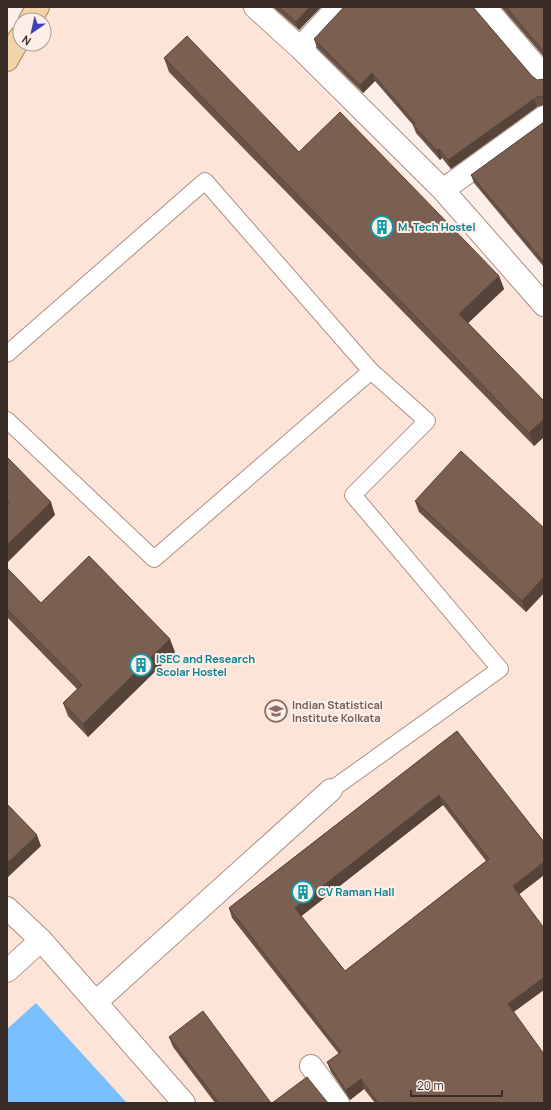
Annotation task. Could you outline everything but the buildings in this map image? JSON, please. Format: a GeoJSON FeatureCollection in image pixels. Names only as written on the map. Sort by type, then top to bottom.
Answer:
{"type":"FeatureCollection","features":[{"type":"Feature","properties":{"kind":"main road"},"geometry":{"type":"LineString","coordinates":[[7,60],[12,51]]}},
{"type":"Feature","properties":{"kind":"street"},"geometry":{"type":"LineString","coordinates":[[255,7],[300,48],[443,190],[544,305]]}},
{"type":"Feature","properties":{"kind":"street"},"geometry":{"type":"LineString","coordinates":[[300,48],[338,7]]}},
{"type":"Feature","properties":{"kind":"street"},"geometry":{"type":"LineString","coordinates":[[485,7],[544,76]]}},
{"type":"Feature","properties":{"kind":"street"},"geometry":{"type":"LineString","coordinates":[[443,190],[544,117]]}},
{"type":"Feature","properties":{"kind":"street"},"geometry":{"type":"LineString","coordinates":[[96,1002],[331,790]]}},
{"type":"Feature","properties":{"kind":"street"},"geometry":{"type":"LineString","coordinates":[[7,908],[41,940],[184,1103]]}},
{"type":"Feature","properties":{"kind":"street"},"geometry":{"type":"LineString","coordinates":[[7,971],[41,940]]}},
{"type":"Feature","properties":{"kind":"street"},"geometry":{"type":"LineString","coordinates":[[311,1066],[338,1103]]}},
{"type":"Feature","properties":{"kind":"lane"},"geometry":{"type":"LineString","coordinates":[[7,354],[205,181],[371,371],[427,421],[353,495],[500,669],[331,790]]}},
{"type":"Feature","properties":{"kind":"lane"},"geometry":{"type":"LineString","coordinates":[[7,420],[154,559],[371,371]]}},
{"type":"Feature","properties":{"kind":"shaded area","name":"Indian Statistical Institute Kolkata"},"geometry":{"type":"Polygon","coordinates":[[[38,7],[243,7],[544,320],[544,1103],[7,1103],[7,61],[14,52],[52,52],[52,12],[35,12],[38,7]]]}},
{"type":"Feature","properties":{"kind":"water"},"geometry":{"type":"Polygon","coordinates":[[[36,1003],[127,1103],[7,1103],[7,1029],[36,1003]]]}},
{"type":"Feature","properties":{"kind":"place","name":"M. Tech Hostel"},"geometry":{"type":"Point","coordinates":[382,227]}},
{"type":"Feature","properties":{"kind":"place","name":"ISEC and Research Scolar Hostel"},"geometry":{"type":"Point","coordinates":[141,665]}},
{"type":"Feature","properties":{"kind":"place","name":"Indian Statistical Institute Kolkata"},"geometry":{"type":"Point","coordinates":[276,711]}},
{"type":"Feature","properties":{"kind":"place","name":"CV Raman Hall"},"geometry":{"type":"Point","coordinates":[303,892]}}]}
